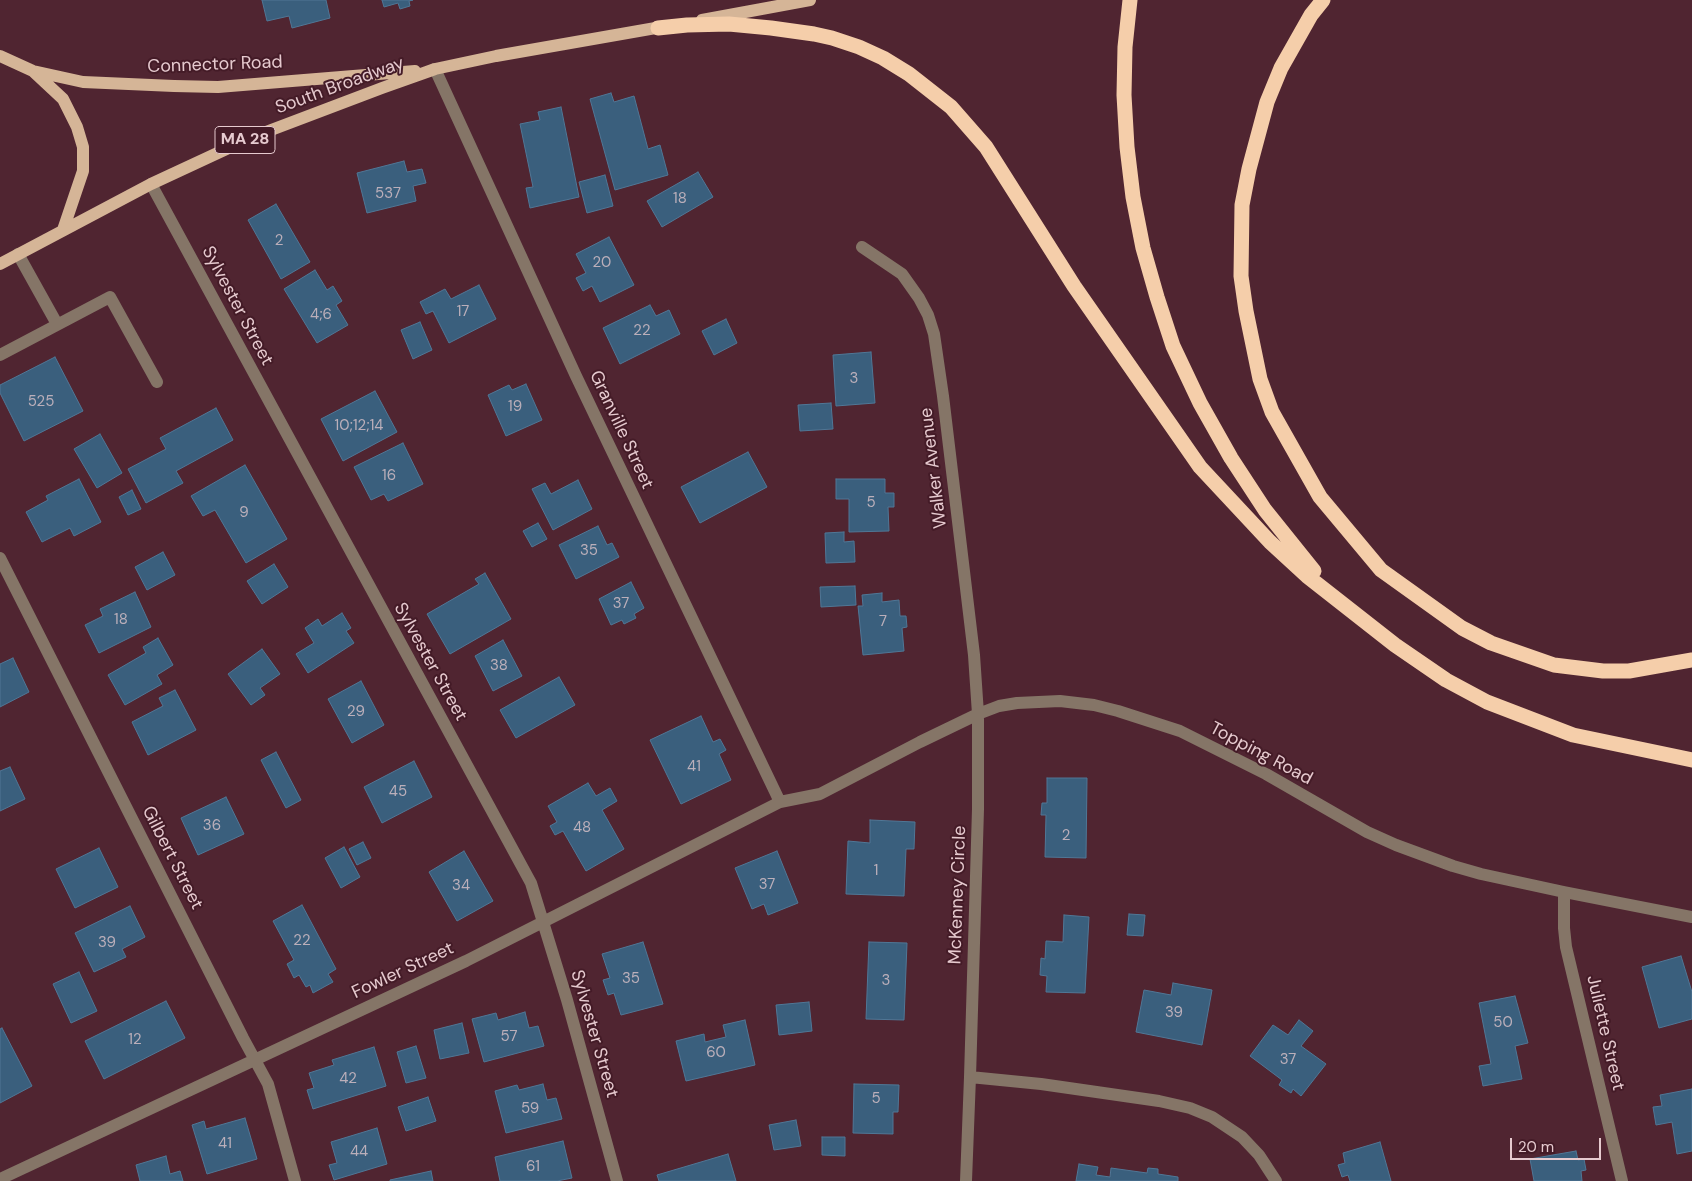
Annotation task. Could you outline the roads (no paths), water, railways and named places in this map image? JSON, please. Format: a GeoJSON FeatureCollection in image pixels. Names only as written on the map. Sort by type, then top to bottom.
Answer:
{"type":"FeatureCollection","features":[{"type":"Feature","properties":{"kind":"highway"},"geometry":{"type":"LineString","coordinates":[[1130,0],[1124,95],[1127,147],[1133,198],[1143,248],[1156,297],[1173,346],[1200,403],[1231,458],[1260,502],[1304,560],[1345,606]]}},
{"type":"Feature","properties":{"kind":"highway"},"geometry":{"type":"LineString","coordinates":[[1323,0],[1311,15],[1281,68],[1267,102],[1249,169],[1242,205],[1242,276],[1246,311],[1260,380],[1272,412],[1320,497],[1381,570],[1462,628],[1491,643],[1554,665],[1603,671],[1629,671],[1692,660]]}},
{"type":"Feature","properties":{"kind":"highway"},"geometry":{"type":"LineString","coordinates":[[658,28],[729,24],[772,28],[832,38],[860,47],[883,58],[931,89],[951,107],[986,147],[1074,286],[1200,467],[1270,542],[1307,576],[1394,645],[1446,680],[1487,702],[1572,735],[1692,760]]}},
{"type":"Feature","properties":{"kind":"main road","name":"MA 28"},"geometry":{"type":"LineString","coordinates":[[658,28],[810,0]]}},
{"type":"Feature","properties":{"kind":"main road","name":"South Broadway"},"geometry":{"type":"LineString","coordinates":[[0,264],[151,184],[250,138],[382,88],[435,70],[496,56],[658,28]]}},
{"type":"Feature","properties":{"kind":"main road","name":"Connector Road"},"geometry":{"type":"LineString","coordinates":[[0,56],[34,71],[83,82],[174,86],[218,87],[435,70]]}},
{"type":"Feature","properties":{"kind":"main road"},"geometry":{"type":"LineString","coordinates":[[34,71],[64,99],[77,127],[83,147],[83,171],[63,230]]}},
{"type":"Feature","properties":{"kind":"street","name":"Granville Street"},"geometry":{"type":"LineString","coordinates":[[435,70],[576,376],[780,802]]}},
{"type":"Feature","properties":{"kind":"street","name":"Sylvester Street"},"geometry":{"type":"LineString","coordinates":[[151,184],[531,884],[617,1181]]}},
{"type":"Feature","properties":{"kind":"street","name":"Walker Avenue"},"geometry":{"type":"LineString","coordinates":[[862,247],[902,274],[909,282],[924,306],[934,334],[974,654],[978,714]]}},
{"type":"Feature","properties":{"kind":"street"},"geometry":{"type":"LineString","coordinates":[[18,254],[57,324]]}},
{"type":"Feature","properties":{"kind":"street"},"geometry":{"type":"LineString","coordinates":[[0,355],[110,297],[157,382]]}},
{"type":"Feature","properties":{"kind":"street","name":"Gilbert Street"},"geometry":{"type":"LineString","coordinates":[[0,558],[268,1084],[295,1181]]}},
{"type":"Feature","properties":{"kind":"street","name":"Topping Road"},"geometry":{"type":"LineString","coordinates":[[820,794],[920,742],[999,706],[1046,700],[1074,702],[1118,711],[1180,732],[1266,774],[1367,832],[1453,866],[1564,892],[1692,917]]}},
{"type":"Feature","properties":{"kind":"street","name":"McKenney Circle"},"geometry":{"type":"LineString","coordinates":[[966,1181],[978,792],[978,714]]}},
{"type":"Feature","properties":{"kind":"street","name":"Fowler Street"},"geometry":{"type":"LineString","coordinates":[[0,1180],[466,961],[780,802],[820,794]]}},
{"type":"Feature","properties":{"kind":"street","name":"Juliette Street"},"geometry":{"type":"LineString","coordinates":[[1564,892],[1566,947],[1622,1181]]}},
{"type":"Feature","properties":{"kind":"street"},"geometry":{"type":"LineString","coordinates":[[970,1077],[1070,1088],[1158,1101],[1190,1108],[1212,1117],[1242,1138],[1259,1155],[1276,1181]]}}]}
